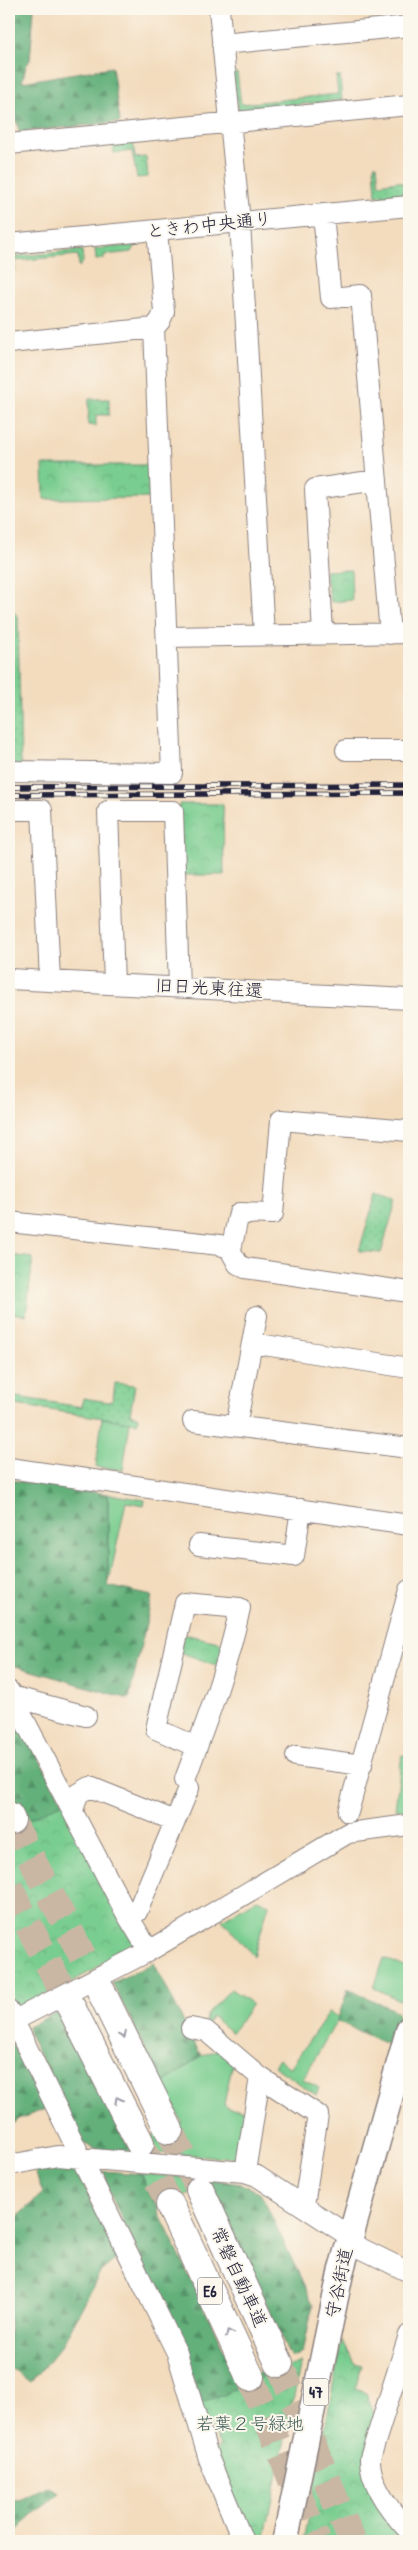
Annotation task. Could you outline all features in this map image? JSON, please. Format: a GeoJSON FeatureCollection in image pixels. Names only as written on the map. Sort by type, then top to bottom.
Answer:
{"type":"FeatureCollection","features":[{"type":"Feature","properties":{"kind":"highway"},"geometry":{"type":"LineString","coordinates":[[101,1991],[169,2130]]}},
{"type":"Feature","properties":{"kind":"highway"},"geometry":{"type":"LineString","coordinates":[[71,2007],[140,2143]]}},
{"type":"Feature","properties":{"kind":"highway","name":"常磐自動車道"},"geometry":{"type":"LineString","coordinates":[[200,2190],[279,2363]]}},
{"type":"Feature","properties":{"kind":"highway","name":"常磐自動車道"},"geometry":{"type":"LineString","coordinates":[[170,2205],[250,2377]]}},
{"type":"Feature","properties":{"kind":"main road","name":"守谷街道"},"geometry":{"type":"LineString","coordinates":[[285,2541],[349,2239],[409,2029]]}},
{"type":"Feature","properties":{"kind":"street"},"geometry":{"type":"LineString","coordinates":[[219,9],[240,222],[264,635]]}},
{"type":"Feature","properties":{"kind":"street"},"geometry":{"type":"LineString","coordinates":[[222,44],[409,26]]}},
{"type":"Feature","properties":{"kind":"street"},"geometry":{"type":"LineString","coordinates":[[9,144],[409,105]]}},
{"type":"Feature","properties":{"kind":"street","name":"ときわ中央通り"},"geometry":{"type":"LineString","coordinates":[[9,244],[409,206]]}},
{"type":"Feature","properties":{"kind":"street"},"geometry":{"type":"LineString","coordinates":[[167,636],[400,633],[377,480],[361,295],[331,298],[322,214]]}},
{"type":"Feature","properties":{"kind":"street"},"geometry":{"type":"LineString","coordinates":[[9,771],[172,773],[154,328],[164,312],[157,230]]}},
{"type":"Feature","properties":{"kind":"street"},"geometry":{"type":"LineString","coordinates":[[9,343],[154,328]]}},
{"type":"Feature","properties":{"kind":"street"},"geometry":{"type":"LineString","coordinates":[[323,634],[315,489],[377,480]]}},
{"type":"Feature","properties":{"kind":"street"},"geometry":{"type":"LineString","coordinates":[[346,750],[409,750]]}},
{"type":"Feature","properties":{"kind":"street"},"geometry":{"type":"LineString","coordinates":[[9,810],[42,810],[50,981]]}},
{"type":"Feature","properties":{"kind":"street"},"geometry":{"type":"LineString","coordinates":[[114,984],[108,811],[173,811],[179,986]]}},
{"type":"Feature","properties":{"kind":"street","name":"旧日光東往還"},"geometry":{"type":"LineString","coordinates":[[9,979],[409,999]]}},
{"type":"Feature","properties":{"kind":"street"},"geometry":{"type":"LineString","coordinates":[[229,1248],[232,1245],[239,1213],[273,1214],[281,1120],[409,1131]]}},
{"type":"Feature","properties":{"kind":"street"},"geometry":{"type":"LineString","coordinates":[[9,1222],[220,1245],[229,1248],[238,1264],[245,1268],[409,1292]]}},
{"type":"Feature","properties":{"kind":"street"},"geometry":{"type":"LineString","coordinates":[[236,1426],[257,1316]]}},
{"type":"Feature","properties":{"kind":"street"},"geometry":{"type":"LineString","coordinates":[[252,1343],[409,1368]]}},
{"type":"Feature","properties":{"kind":"street"},"geometry":{"type":"LineString","coordinates":[[194,1421],[409,1448]]}},
{"type":"Feature","properties":{"kind":"street"},"geometry":{"type":"LineString","coordinates":[[9,1468],[409,1524]]}},
{"type":"Feature","properties":{"kind":"street"},"geometry":{"type":"LineString","coordinates":[[200,1545],[294,1556],[301,1510]]}},
{"type":"Feature","properties":{"kind":"street"},"geometry":{"type":"LineString","coordinates":[[348,1812],[409,1590]]}},
{"type":"Feature","properties":{"kind":"street"},"geometry":{"type":"LineString","coordinates":[[129,1918],[137,1912],[189,1788],[185,1779],[197,1747],[232,1643],[240,1608],[185,1603],[156,1729],[197,1747]]}},
{"type":"Feature","properties":{"kind":"street"},"geometry":{"type":"LineString","coordinates":[[10,1694],[86,1715]]}},
{"type":"Feature","properties":{"kind":"street"},"geometry":{"type":"LineString","coordinates":[[10,1694],[129,1918],[149,1951]]}},
{"type":"Feature","properties":{"kind":"street"},"geometry":{"type":"LineString","coordinates":[[296,1756],[362,1765]]}},
{"type":"Feature","properties":{"kind":"street"},"geometry":{"type":"LineString","coordinates":[[73,1811],[78,1794],[90,1788],[175,1821]]}},
{"type":"Feature","properties":{"kind":"street"},"geometry":{"type":"LineString","coordinates":[[243,2541],[209,2459],[177,2352],[84,2160],[11,2016],[149,1951],[348,1833],[409,1825]]}},
{"type":"Feature","properties":{"kind":"street"},"geometry":{"type":"LineString","coordinates":[[191,2028],[206,2030],[260,2077],[318,2115],[304,2205]]}},
{"type":"Feature","properties":{"kind":"street"},"geometry":{"type":"LineString","coordinates":[[245,2172],[260,2077]]}},
{"type":"Feature","properties":{"kind":"street"},"geometry":{"type":"LineString","coordinates":[[9,2165],[58,2156],[84,2160],[245,2172],[258,2176],[304,2205],[349,2239],[409,2272]]}},
{"type":"Feature","properties":{"kind":"street"},"geometry":{"type":"LineString","coordinates":[[409,2335],[370,2458],[370,2467],[394,2514],[409,2532]]}},
{"type":"Feature","properties":{"kind":"green space"},"geometry":{"type":"Polygon","coordinates":[[[9,9],[34,9],[30,60],[26,66],[22,82],[112,67],[120,122],[19,132],[9,67],[9,9]]]}},
{"type":"Feature","properties":{"kind":"green space"},"geometry":{"type":"Polygon","coordinates":[[[9,67],[18,122],[9,123],[9,67]]]}},
{"type":"Feature","properties":{"kind":"green space"},"geometry":{"type":"Polygon","coordinates":[[[237,73],[241,104],[338,94],[336,76],[340,76],[342,100],[239,111],[232,74],[237,73]]]}},
{"type":"Feature","properties":{"kind":"green space"},"geometry":{"type":"Polygon","coordinates":[[[133,138],[135,158],[146,157],[148,177],[137,178],[132,151],[114,153],[113,140],[133,138]]]}},
{"type":"Feature","properties":{"kind":"green space"},"geometry":{"type":"Polygon","coordinates":[[[374,165],[377,165],[379,184],[398,181],[404,184],[405,193],[376,196],[374,165]]]}},
{"type":"Feature","properties":{"kind":"green space"},"geometry":{"type":"Polygon","coordinates":[[[136,245],[132,252],[104,255],[104,259],[96,260],[95,249],[136,245]]]}},
{"type":"Feature","properties":{"kind":"green space"},"geometry":{"type":"Polygon","coordinates":[[[82,250],[83,262],[79,267],[78,255],[14,261],[15,271],[11,268],[10,257],[82,250]]]}},
{"type":"Feature","properties":{"kind":"green space"},"geometry":{"type":"Polygon","coordinates":[[[89,399],[109,399],[109,415],[96,415],[96,426],[88,425],[89,399]]]}},
{"type":"Feature","properties":{"kind":"green space"},"geometry":{"type":"Polygon","coordinates":[[[43,465],[155,465],[152,498],[44,499],[43,465]]]}},
{"type":"Feature","properties":{"kind":"green space"},"geometry":{"type":"Polygon","coordinates":[[[351,570],[352,600],[331,602],[325,571],[351,570]]]}},
{"type":"Feature","properties":{"kind":"green space"},"geometry":{"type":"Polygon","coordinates":[[[9,608],[18,616],[21,767],[13,764],[9,757],[9,608]]]}},
{"type":"Feature","properties":{"kind":"green space"},"geometry":{"type":"Polygon","coordinates":[[[179,804],[223,804],[224,875],[181,875],[179,804]]]}},
{"type":"Feature","properties":{"kind":"green space"},"geometry":{"type":"Polygon","coordinates":[[[376,1194],[396,1201],[381,1253],[359,1251],[376,1194]]]}},
{"type":"Feature","properties":{"kind":"green space"},"geometry":{"type":"Polygon","coordinates":[[[9,1255],[33,1258],[26,1315],[9,1313],[9,1255]]]}},
{"type":"Feature","properties":{"kind":"green space"},"geometry":{"type":"Polygon","coordinates":[[[115,1383],[135,1385],[130,1414],[138,1417],[137,1423],[9,1404],[9,1396],[82,1407],[83,1398],[109,1402],[113,1399],[115,1383]]]}},
{"type":"Feature","properties":{"kind":"green space"},"geometry":{"type":"Polygon","coordinates":[[[102,1418],[130,1422],[123,1470],[96,1467],[102,1418]]]}},
{"type":"Feature","properties":{"kind":"green space"},"geometry":{"type":"Polygon","coordinates":[[[9,1480],[108,1494],[108,1586],[152,1596],[129,1699],[9,1664],[9,1480]]]}},
{"type":"Feature","properties":{"kind":"green space"},"geometry":{"type":"Polygon","coordinates":[[[108,1494],[145,1500],[144,1505],[126,1502],[108,1586],[108,1494]]]}},
{"type":"Feature","properties":{"kind":"green space"},"geometry":{"type":"Polygon","coordinates":[[[184,1634],[227,1644],[219,1666],[179,1652],[184,1634]]]}},
{"type":"Feature","properties":{"kind":"green space"},"geometry":{"type":"Polygon","coordinates":[[[9,1704],[63,1802],[9,1830],[21,1814],[9,1791],[9,1704]]]}},
{"type":"Feature","properties":{"kind":"green space"},"geometry":{"type":"Polygon","coordinates":[[[402,1755],[409,1756],[409,1810],[395,1809],[402,1755]]]}},
{"type":"Feature","properties":{"kind":"green space"},"geometry":{"type":"Polygon","coordinates":[[[63,1802],[135,1940],[131,1951],[22,2007],[17,2006],[9,1997],[9,1830],[63,1802]]]}},
{"type":"Feature","properties":{"kind":"green space"},"geometry":{"type":"Polygon","coordinates":[[[257,1899],[269,1904],[254,1956],[222,1920],[257,1899]]]}},
{"type":"Feature","properties":{"kind":"green space"},"geometry":{"type":"Polygon","coordinates":[[[384,1958],[409,1969],[409,1981],[404,1997],[399,2000],[374,1988],[384,1958]]]}},
{"type":"Feature","properties":{"kind":"green space"},"geometry":{"type":"Polygon","coordinates":[[[154,1963],[201,2056],[163,2084],[112,1983],[154,1963]]]}},
{"type":"Feature","properties":{"kind":"green space"},"geometry":{"type":"Polygon","coordinates":[[[231,1989],[252,2004],[232,2033],[211,2017],[206,2026],[204,2025],[207,2014],[231,1989]]]}},
{"type":"Feature","properties":{"kind":"green space"},"geometry":{"type":"Polygon","coordinates":[[[348,1989],[396,2011],[399,2017],[391,2046],[337,2021],[348,1989]]]}},
{"type":"Feature","properties":{"kind":"green space"},"geometry":{"type":"Polygon","coordinates":[[[60,2010],[129,2148],[117,2151],[104,2150],[81,2142],[28,2032],[28,2027],[60,2010]]]}},
{"type":"Feature","properties":{"kind":"green space"},"geometry":{"type":"Polygon","coordinates":[[[329,2012],[339,2017],[303,2079],[319,2088],[316,2095],[274,2066],[279,2059],[290,2068],[329,2012]]]}},
{"type":"Feature","properties":{"kind":"green space"},"geometry":{"type":"Polygon","coordinates":[[[9,2038],[46,2109],[18,2119],[9,2127],[9,2038]]]}},
{"type":"Feature","properties":{"kind":"green space"},"geometry":{"type":"Polygon","coordinates":[[[218,2049],[233,2061],[224,2104],[227,2108],[249,2112],[242,2158],[121,2151],[182,2122],[163,2084],[201,2056],[218,2049]]]}},
{"type":"Feature","properties":{"kind":"green space"},"geometry":{"type":"Polygon","coordinates":[[[59,2161],[74,2166],[118,2253],[116,2259],[101,2271],[63,2344],[30,2383],[9,2367],[9,2224],[43,2193],[33,2166],[59,2161]]]}},
{"type":"Feature","properties":{"kind":"green space"},"geometry":{"type":"Polygon","coordinates":[[[104,2171],[141,2174],[239,2382],[281,2363],[284,2369],[200,2404],[186,2353],[102,2177],[104,2171]]]}},
{"type":"Feature","properties":{"kind":"green space"},"geometry":{"type":"Polygon","coordinates":[[[141,2174],[209,2179],[211,2184],[159,2209],[141,2174]]]}},
{"type":"Feature","properties":{"kind":"green space"},"geometry":{"type":"Polygon","coordinates":[[[209,2179],[241,2184],[260,2192],[313,2304],[303,2352],[291,2358],[209,2179]]]}},
{"type":"Feature","properties":{"kind":"green space"},"geometry":{"type":"Polygon","coordinates":[[[342,2340],[354,2363],[362,2365],[355,2389],[366,2393],[376,2418],[365,2457],[409,2541],[303,2541],[342,2340]]]}},
{"type":"Feature","properties":{"kind":"green space","name":"若葉２号緑地"},"geometry":{"type":"Polygon","coordinates":[[[301,2362],[264,2541],[259,2541],[252,2525],[247,2526],[214,2452],[220,2447],[211,2426],[204,2424],[200,2404],[301,2362]]]}},
{"type":"Feature","properties":{"kind":"green space"},"geometry":{"type":"Polygon","coordinates":[[[48,2487],[59,2492],[15,2532],[9,2532],[9,2495],[11,2499],[19,2500],[48,2487]]]}},
{"type":"Feature","properties":{"kind":"tunnel"},"geometry":{"type":"LineString","coordinates":[[11,1820],[101,1991]]}},
{"type":"Feature","properties":{"kind":"tunnel"},"geometry":{"type":"LineString","coordinates":[[9,1888],[71,2007]]}},
{"type":"Feature","properties":{"kind":"tunnel"},"geometry":{"type":"LineString","coordinates":[[169,2130],[200,2190]]}},
{"type":"Feature","properties":{"kind":"tunnel"},"geometry":{"type":"LineString","coordinates":[[140,2143],[170,2205]]}},
{"type":"Feature","properties":{"kind":"tunnel"},"geometry":{"type":"LineString","coordinates":[[279,2363],[352,2541]]}},
{"type":"Feature","properties":{"kind":"tunnel"},"geometry":{"type":"LineString","coordinates":[[250,2377],[317,2541]]}},
{"type":"Feature","properties":{"kind":"railway"},"geometry":{"type":"LineString","coordinates":[[9,787],[409,785]]}},
{"type":"Feature","properties":{"kind":"railway"},"geometry":{"type":"LineString","coordinates":[[9,795],[409,793]]}}]}
